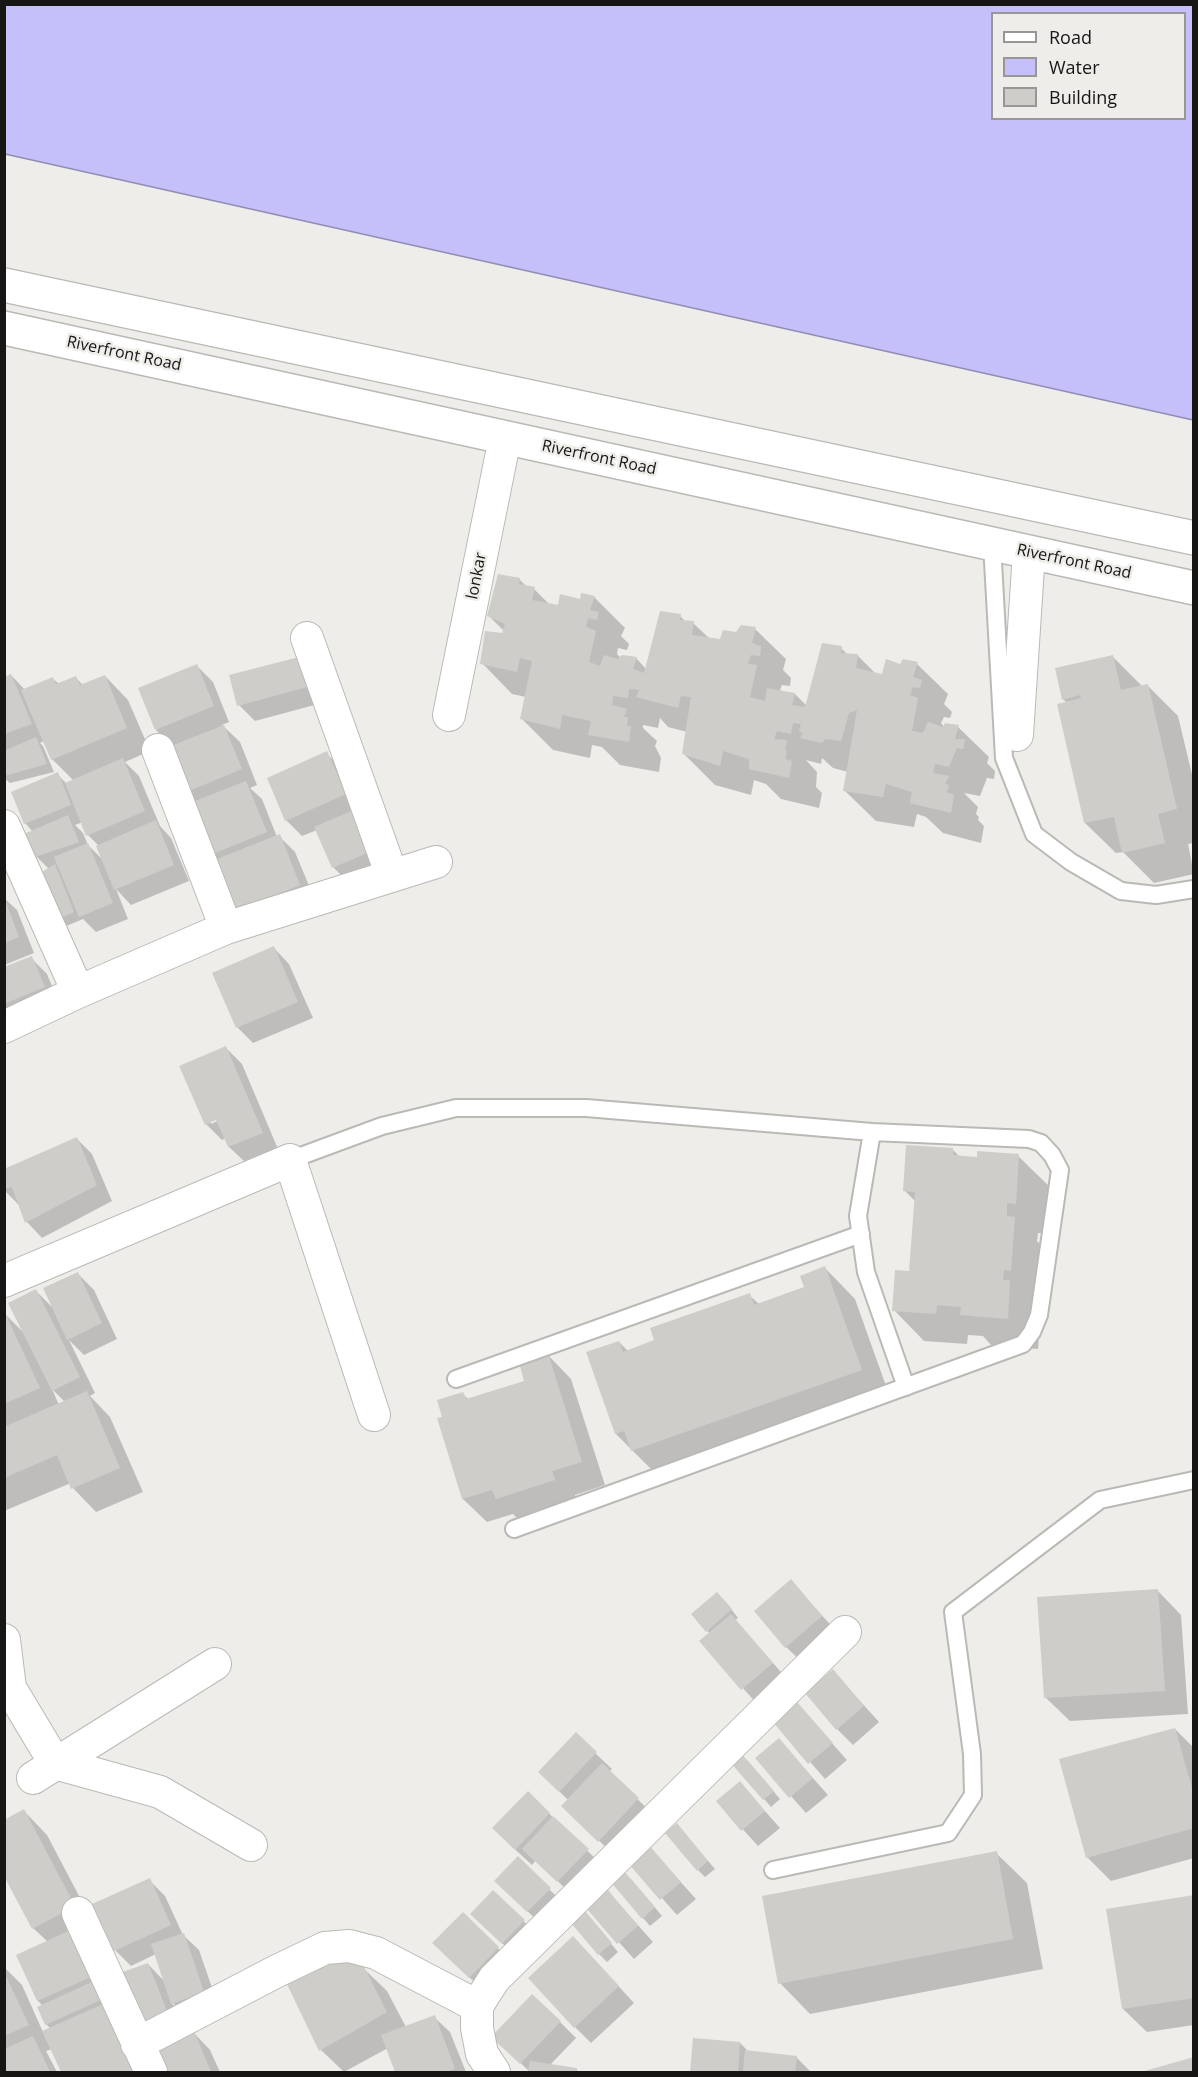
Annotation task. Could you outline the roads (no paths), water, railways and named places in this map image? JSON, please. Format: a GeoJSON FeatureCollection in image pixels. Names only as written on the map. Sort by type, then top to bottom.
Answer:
{"type":"FeatureCollection","features":[{"type":"Feature","properties":{"kind":"street"},"geometry":{"type":"LineString","coordinates":[[4,285],[1194,538]]}},
{"type":"Feature","properties":{"kind":"street","name":"Riverfront Road"},"geometry":{"type":"LineString","coordinates":[[4,328],[1194,588]]}},
{"type":"Feature","properties":{"kind":"street","name":"lonkar"},"geometry":{"type":"LineString","coordinates":[[449,715],[505,438]]}},
{"type":"Feature","properties":{"kind":"street"},"geometry":{"type":"LineString","coordinates":[[1017,735],[1029,552]]}},
{"type":"Feature","properties":{"kind":"street"},"geometry":{"type":"LineString","coordinates":[[307,638],[392,876]]}},
{"type":"Feature","properties":{"kind":"street"},"geometry":{"type":"LineString","coordinates":[[158,750],[226,928]]}},
{"type":"Feature","properties":{"kind":"street"},"geometry":{"type":"LineString","coordinates":[[4,826],[78,992]]}},
{"type":"Feature","properties":{"kind":"street"},"geometry":{"type":"LineString","coordinates":[[4,1027],[78,992],[226,928],[436,862]]}},
{"type":"Feature","properties":{"kind":"street"},"geometry":{"type":"LineString","coordinates":[[4,1281],[290,1160],[374,1415]]}},
{"type":"Feature","properties":{"kind":"street"},"geometry":{"type":"LineString","coordinates":[[494,2073],[482,2054],[477,2028],[477,2006],[494,1979],[844,1632]]}},
{"type":"Feature","properties":{"kind":"street"},"geometry":{"type":"LineString","coordinates":[[4,1640],[10,1688],[44,1770]]}},
{"type":"Feature","properties":{"kind":"street"},"geometry":{"type":"LineString","coordinates":[[44,1770],[215,1664]]}},
{"type":"Feature","properties":{"kind":"street"},"geometry":{"type":"LineString","coordinates":[[44,1770],[160,1792],[251,1845]]}},
{"type":"Feature","properties":{"kind":"street"},"geometry":{"type":"LineString","coordinates":[[78,1913],[151,2073]]}},
{"type":"Feature","properties":{"kind":"street"},"geometry":{"type":"LineString","coordinates":[[137,2044],[325,1948],[349,1946],[376,1953],[477,2006]]}},
{"type":"Feature","properties":{"kind":"lane"},"geometry":{"type":"LineString","coordinates":[[992,544],[1004,758],[1034,834],[1071,862],[1121,891],[1156,895],[1194,890]]}},
{"type":"Feature","properties":{"kind":"lane"},"geometry":{"type":"LineString","coordinates":[[290,1160],[382,1125],[456,1108],[586,1108],[872,1132],[1029,1139],[1041,1143],[1052,1155],[1060,1170],[1039,1315],[1032,1332],[1023,1344],[514,1529]]}},
{"type":"Feature","properties":{"kind":"lane"},"geometry":{"type":"LineString","coordinates":[[872,1132],[858,1216],[866,1272],[906,1387]]}},
{"type":"Feature","properties":{"kind":"lane"},"geometry":{"type":"LineString","coordinates":[[456,1379],[861,1234]]}},
{"type":"Feature","properties":{"kind":"lane"},"geometry":{"type":"LineString","coordinates":[[773,1870],[948,1833],[973,1796],[972,1754],[953,1612],[1100,1500],[1194,1480]]}},
{"type":"Feature","properties":{"kind":"water"},"geometry":{"type":"Polygon","coordinates":[[[5,4],[1193,5],[1193,420],[5,154],[5,4]]]}}]}
